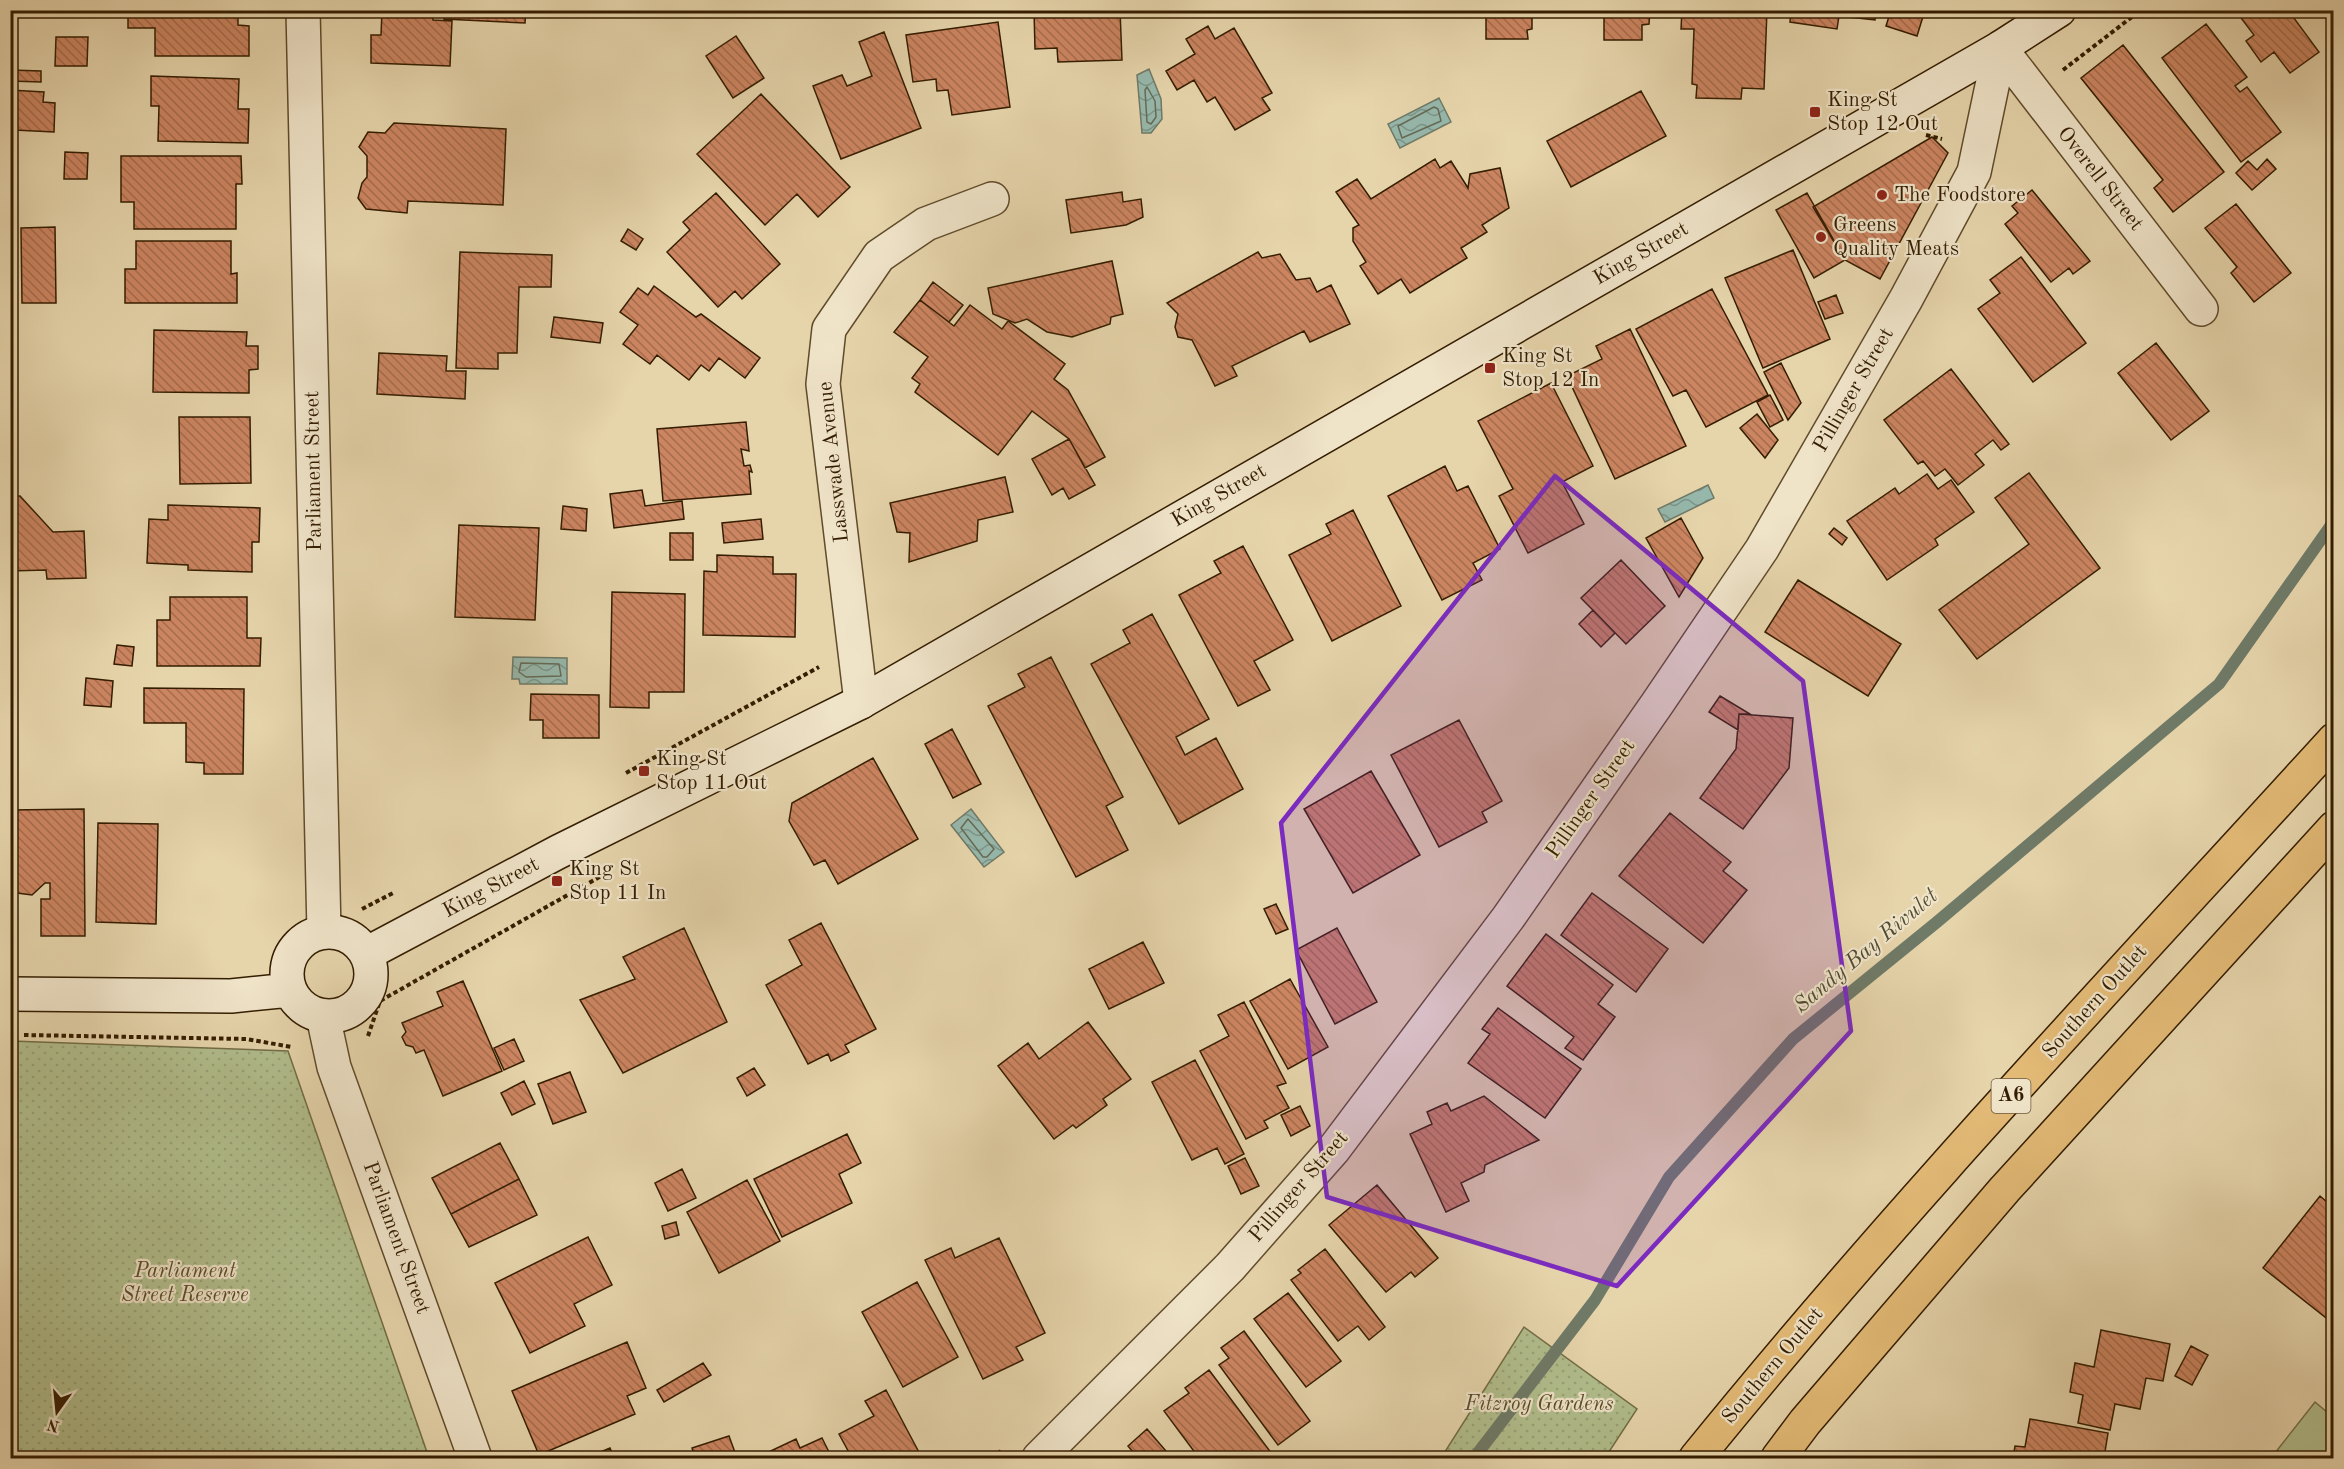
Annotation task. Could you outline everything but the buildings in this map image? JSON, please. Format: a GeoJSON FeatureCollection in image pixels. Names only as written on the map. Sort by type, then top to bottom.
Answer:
{"type":"FeatureCollection","features":[{"type":"Feature","properties":{"kind":"highway","name":"Southern Outlet"},"geometry":{"type":"LineString","coordinates":[[1696,1458],[1768,1369],[1902,1218],[2334,740]]}},
{"type":"Feature","properties":{"kind":"highway"},"geometry":{"type":"LineString","coordinates":[[1778,1458],[1805,1422],[2006,1189],[2334,828]]}},
{"type":"Feature","properties":{"kind":"street","name":"Parliament Street"},"geometry":{"type":"LineString","coordinates":[[303,10],[324,933]]}},
{"type":"Feature","properties":{"kind":"street","name":"King Street"},"geometry":{"type":"LineString","coordinates":[[366,954],[558,852],[861,702],[2000,48],[2059,10]]}},
{"type":"Feature","properties":{"kind":"street","name":"Overell Street"},"geometry":{"type":"LineString","coordinates":[[2000,48],[2201,309]]}},
{"type":"Feature","properties":{"kind":"street","name":"Pillinger Street"},"geometry":{"type":"LineString","coordinates":[[1039,1458],[1230,1268],[1334,1149],[1508,918],[1658,704],[1762,549],[1906,299],[1974,172],[2000,48]]}},
{"type":"Feature","properties":{"kind":"street","name":"Lasswade Avenue"},"geometry":{"type":"LineString","coordinates":[[861,702],[824,384],[829,329],[879,256],[926,224],[992,200]]}},
{"type":"Feature","properties":{"kind":"street"},"geometry":{"type":"LineString","coordinates":[[324,933],[348,938],[366,954],[371,980],[367,993],[349,1012],[323,1016],[303,1007],[290,990],[287,978],[292,953],[301,943],[324,933]]}},
{"type":"Feature","properties":{"kind":"street"},"geometry":{"type":"LineString","coordinates":[[10,994],[231,996],[290,990]]}},
{"type":"Feature","properties":{"kind":"street","name":"Parliament Street"},"geometry":{"type":"LineString","coordinates":[[323,1016],[332,1054],[475,1458]]}},
{"type":"Feature","properties":{"kind":"path"},"geometry":{"type":"LineString","coordinates":[[2034,92],[2141,10]]}},
{"type":"Feature","properties":{"kind":"path"},"geometry":{"type":"LineString","coordinates":[[619,777],[855,647]]}},
{"type":"Feature","properties":{"kind":"path"},"geometry":{"type":"LineString","coordinates":[[356,912],[399,891]]}},
{"type":"Feature","properties":{"kind":"path"},"geometry":{"type":"LineString","coordinates":[[22,1035],[246,1039],[332,1054]]}},
{"type":"Feature","properties":{"kind":"path"},"geometry":{"type":"LineString","coordinates":[[993,1458],[1001,1450]]}},
{"type":"Feature","properties":{"kind":"highlighted area"},"geometry":{"type":"Polygon","coordinates":[[[1555,476],[1803,681],[1851,1031],[1617,1286],[1327,1197],[1281,823],[1555,476]]]}},
{"type":"Feature","properties":{"kind":"green space","name":"Parliament Street Reserve"},"geometry":{"type":"Polygon","coordinates":[[[11,1041],[288,1051],[429,1458],[11,1458],[11,1041]]]}},
{"type":"Feature","properties":{"kind":"green space","name":"Fitzroy Gardens"},"geometry":{"type":"Polygon","coordinates":[[[1524,1327],[1637,1409],[1605,1458],[1441,1458],[1524,1327]]]}},
{"type":"Feature","properties":{"kind":"green space"},"geometry":{"type":"Polygon","coordinates":[[[2315,1402],[2333,1417],[2333,1458],[2271,1458],[2315,1402]]]}},
{"type":"Feature","properties":{"kind":"water"},"geometry":{"type":"Polygon","coordinates":[[[1149,69],[1161,99],[1162,119],[1151,133],[1142,133],[1137,75],[1149,69]]]}},
{"type":"Feature","properties":{"kind":"water"},"geometry":{"type":"Polygon","coordinates":[[[1439,98],[1451,122],[1400,148],[1388,124],[1439,98]]]}},
{"type":"Feature","properties":{"kind":"water"},"geometry":{"type":"Polygon","coordinates":[[[1708,485],[1714,498],[1665,522],[1658,509],[1708,485]]]}},
{"type":"Feature","properties":{"kind":"water"},"geometry":{"type":"Polygon","coordinates":[[[513,657],[567,658],[567,684],[520,684],[519,679],[512,679],[513,657]]]}},
{"type":"Feature","properties":{"kind":"water"},"geometry":{"type":"Polygon","coordinates":[[[971,809],[1004,852],[984,867],[951,825],[971,809]]]}},
{"type":"Feature","properties":{"kind":"waterway","name":"Sandy Bay Rivulet"},"geometry":{"type":"LineString","coordinates":[[1474,1458],[1595,1300],[1669,1177],[1793,1039],[1937,922],[2219,684],[2334,521]]}},
{"type":"Feature","properties":{"kind":"place","name":"King St Stop 12 Out"},"geometry":{"type":"Point","coordinates":[1815,112]}},
{"type":"Feature","properties":{"kind":"place","name":"The Foodstore"},"geometry":{"type":"Point","coordinates":[1882,195]}},
{"type":"Feature","properties":{"kind":"place","name":"Greens Quality Meats"},"geometry":{"type":"Point","coordinates":[1821,237]}},
{"type":"Feature","properties":{"kind":"place","name":"King St Stop 12 In"},"geometry":{"type":"Point","coordinates":[1490,368]}},
{"type":"Feature","properties":{"kind":"place","name":"King St Stop 11 Out"},"geometry":{"type":"Point","coordinates":[644,771]}},
{"type":"Feature","properties":{"kind":"place","name":"King St Stop 11 In"},"geometry":{"type":"Point","coordinates":[557,881]}}]}
